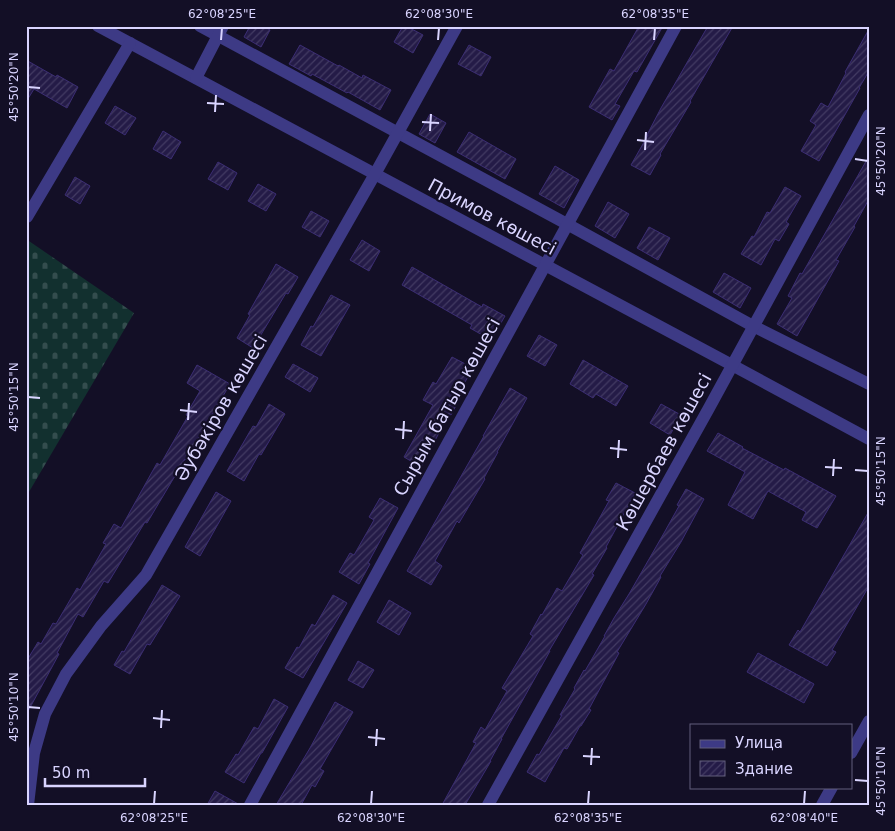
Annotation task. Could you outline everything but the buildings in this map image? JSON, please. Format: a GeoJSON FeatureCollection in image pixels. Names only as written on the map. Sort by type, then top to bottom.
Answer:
{"type":"FeatureCollection","features":[{"type":"Feature","properties":{"kind":"street","name":"Примов көшесі"},"geometry":{"type":"LineString","coordinates":[[98,26],[869,439]]}},
{"type":"Feature","properties":{"kind":"street"},"geometry":{"type":"LineString","coordinates":[[200,26],[220,31],[397,133],[753,326],[869,384]]}},
{"type":"Feature","properties":{"kind":"street","name":"Әубәкіров көшесі"},"geometry":{"type":"LineString","coordinates":[[28,805],[34,753],[45,714],[66,674],[100,626],[146,575],[375,174],[457,26]]}},
{"type":"Feature","properties":{"kind":"street","name":"Сырым батыр көшесі"},"geometry":{"type":"LineString","coordinates":[[250,805],[676,26]]}},
{"type":"Feature","properties":{"kind":"street"},"geometry":{"type":"LineString","coordinates":[[196,78],[220,31]]}},
{"type":"Feature","properties":{"kind":"street"},"geometry":{"type":"LineString","coordinates":[[27,217],[130,43]]}},
{"type":"Feature","properties":{"kind":"street","name":"Көшербаев көшесі"},"geometry":{"type":"LineString","coordinates":[[488,805],[869,115]]}},
{"type":"Feature","properties":{"kind":"street"},"geometry":{"type":"LineString","coordinates":[[852,751],[869,721]]}},
{"type":"Feature","properties":{"kind":"street"},"geometry":{"type":"LineString","coordinates":[[822,805],[831,788]]}},
{"type":"Feature","properties":{"kind":"green space"},"geometry":{"type":"Polygon","coordinates":[[[26,239],[134,313],[26,497],[26,239]]]}}]}
